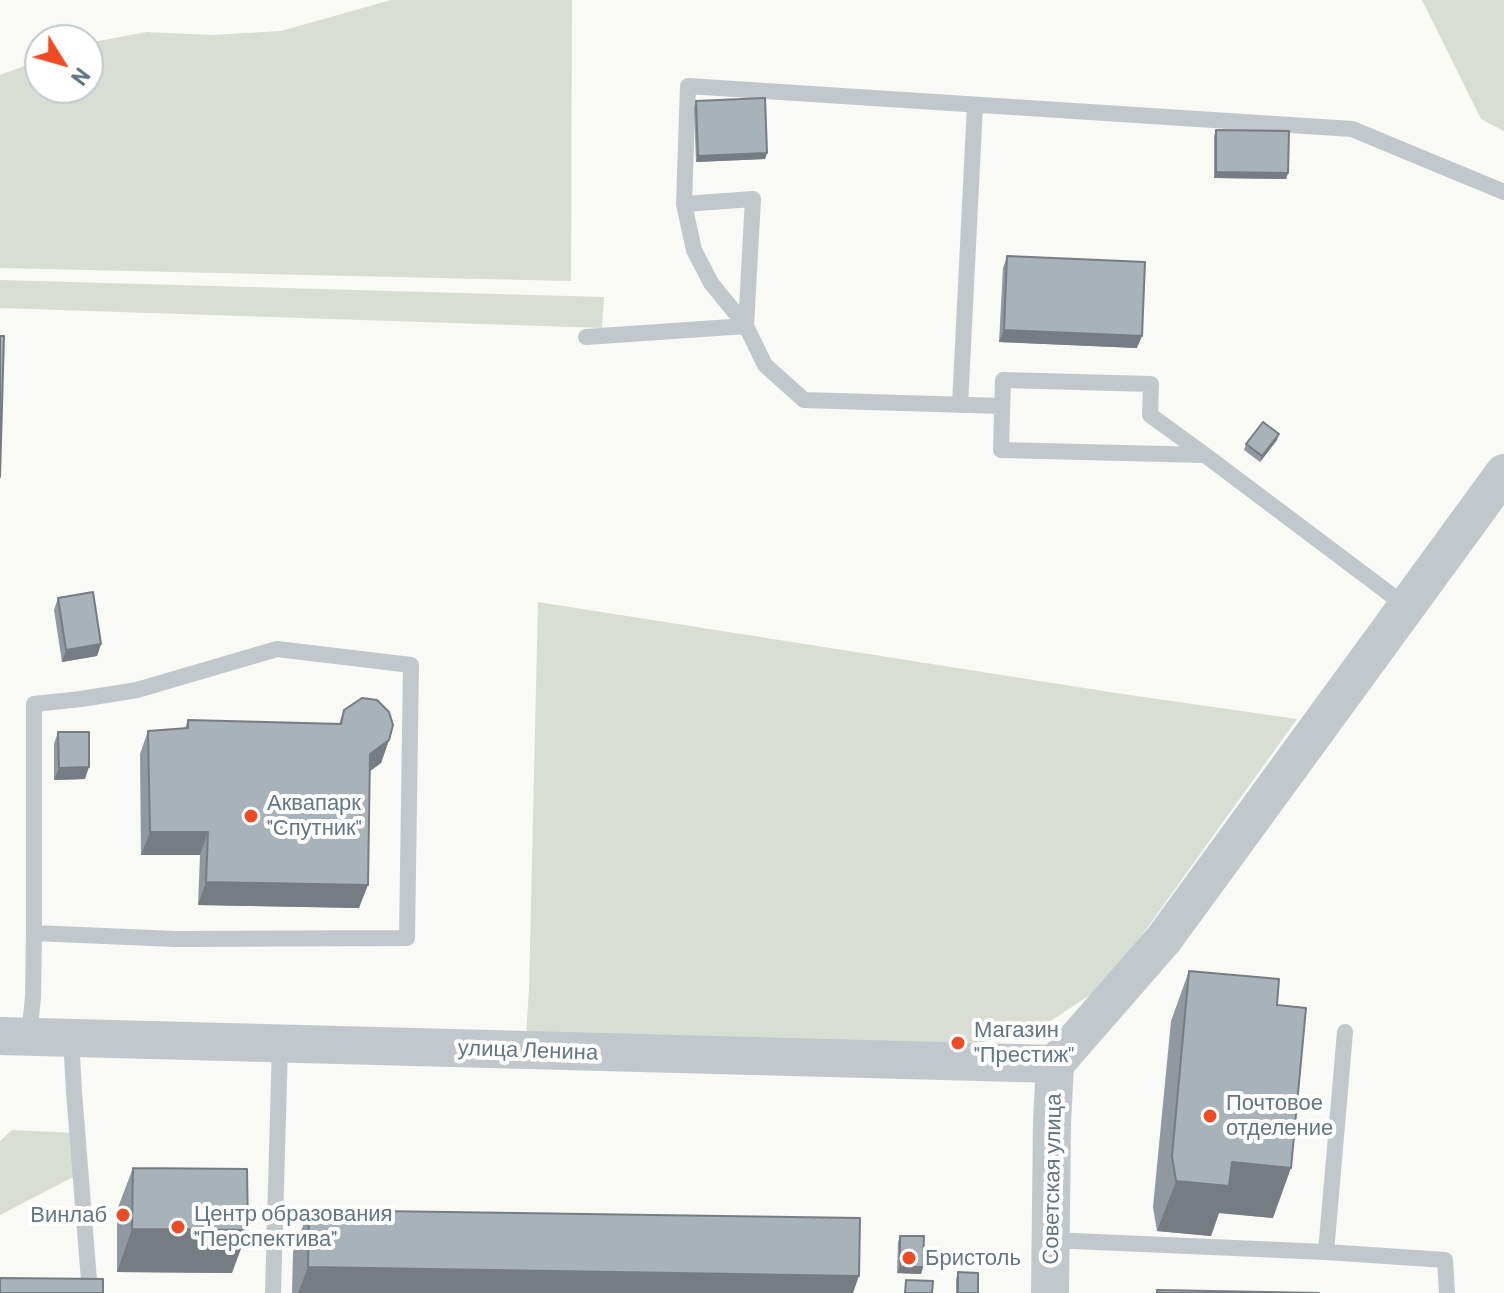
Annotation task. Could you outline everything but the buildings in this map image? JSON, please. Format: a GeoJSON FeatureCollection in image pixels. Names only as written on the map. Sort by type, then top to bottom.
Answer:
{"type":"FeatureCollection","features":[{"type":"Feature","properties":{"kind":"street"},"geometry":{"type":"LineString","coordinates":[[1055,1064],[1164,939],[1504,473]]}},
{"type":"Feature","properties":{"kind":"street","name":"улица Ленина"},"geometry":{"type":"LineString","coordinates":[[15,1036],[1055,1064]]}},
{"type":"Feature","properties":{"kind":"street","name":"Советская улица"},"geometry":{"type":"LineString","coordinates":[[1050,1293],[1055,1064]]}},
{"type":"Feature","properties":{"kind":"lane"},"geometry":{"type":"LineString","coordinates":[[1002,406],[804,400],[765,365],[746,326],[711,283],[694,250],[684,204],[688,86],[1352,129],[1504,192]]}},
{"type":"Feature","properties":{"kind":"lane"},"geometry":{"type":"LineString","coordinates":[[960,405],[975,105]]}},
{"type":"Feature","properties":{"kind":"lane"},"geometry":{"type":"LineString","coordinates":[[684,204],[753,199],[746,326]]}},
{"type":"Feature","properties":{"kind":"lane"},"geometry":{"type":"LineString","coordinates":[[586,337],[746,326]]}},
{"type":"Feature","properties":{"kind":"lane"},"geometry":{"type":"LineString","coordinates":[[1205,455],[1001,450],[1003,380],[1151,384],[1150,415],[1205,455],[1406,606]]}},
{"type":"Feature","properties":{"kind":"lane"},"geometry":{"type":"LineString","coordinates":[[15,1036],[33,997],[34,704],[137,690],[277,649],[411,665],[407,938],[175,939],[34,933]]}},
{"type":"Feature","properties":{"kind":"lane"},"geometry":{"type":"LineString","coordinates":[[1326,1252],[1345,1032]]}},
{"type":"Feature","properties":{"kind":"lane"},"geometry":{"type":"LineString","coordinates":[[71,1038],[90,1293]]}},
{"type":"Feature","properties":{"kind":"lane"},"geometry":{"type":"LineString","coordinates":[[273,1293],[280,1044]]}},
{"type":"Feature","properties":{"kind":"lane"},"geometry":{"type":"LineString","coordinates":[[1051,1240],[1445,1260],[1447,1293]]}},
{"type":"Feature","properties":{"kind":"shaded area"},"geometry":{"type":"Polygon","coordinates":[[[391,0],[572,0],[571,281],[0,268],[0,75],[24,66],[24,104],[104,104],[104,40],[147,32],[212,35],[281,31],[391,0]]]}},
{"type":"Feature","properties":{"kind":"shaded area"},"geometry":{"type":"Polygon","coordinates":[[[1422,0],[1504,0],[1504,131],[1481,119],[1422,0]]]}},
{"type":"Feature","properties":{"kind":"shaded area"},"geometry":{"type":"Polygon","coordinates":[[[0,280],[604,297],[602,328],[0,308],[0,280]]]}},
{"type":"Feature","properties":{"kind":"shaded area"},"geometry":{"type":"Polygon","coordinates":[[[538,602],[1297,719],[1127,956],[1093,993],[1046,1024],[983,1042],[825,1050],[525,1049],[538,602]]]}},
{"type":"Feature","properties":{"kind":"shaded area"},"geometry":{"type":"Polygon","coordinates":[[[12,1130],[76,1133],[77,1175],[0,1215],[0,1141],[12,1130]]]}},
{"type":"Feature","properties":{"kind":"place","name":"Аквапарк \"Спутник\""},"geometry":{"type":"Point","coordinates":[251,816]}},
{"type":"Feature","properties":{"kind":"place","name":"Магазин \"Престиж\""},"geometry":{"type":"Point","coordinates":[958,1043]}},
{"type":"Feature","properties":{"kind":"place","name":"Почтовое отделение"},"geometry":{"type":"Point","coordinates":[1210,1116]}},
{"type":"Feature","properties":{"kind":"place","name":"Винлаб"},"geometry":{"type":"Point","coordinates":[123,1215]}},
{"type":"Feature","properties":{"kind":"place","name":"Центр образования \"Перспектива\""},"geometry":{"type":"Point","coordinates":[178,1227]}},
{"type":"Feature","properties":{"kind":"place","name":"Бристоль"},"geometry":{"type":"Point","coordinates":[909,1258]}}]}
